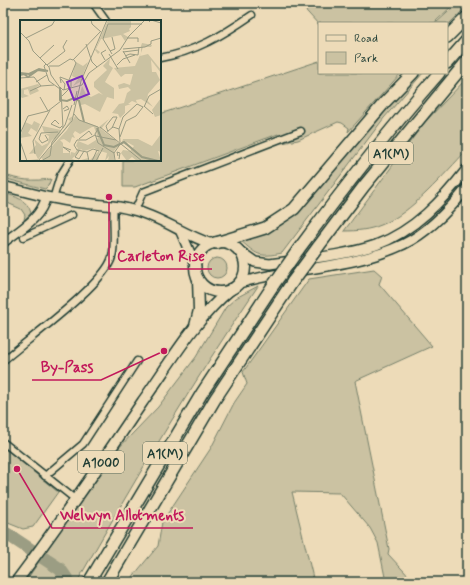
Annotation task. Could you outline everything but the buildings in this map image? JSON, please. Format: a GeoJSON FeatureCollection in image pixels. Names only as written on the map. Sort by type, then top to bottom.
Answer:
{"type":"FeatureCollection","features":[{"type":"Feature","properties":{"kind":"highway"},"geometry":{"type":"LineString","coordinates":[[448,36],[467,17]]}},
{"type":"Feature","properties":{"kind":"highway"},"geometry":{"type":"LineString","coordinates":[[448,62],[467,40]]}},
{"type":"Feature","properties":{"kind":"highway","name":"A1(M)"},"geometry":{"type":"LineString","coordinates":[[108,581],[215,399],[293,281],[364,186],[467,61]]}},
{"type":"Feature","properties":{"kind":"highway"},"geometry":{"type":"LineString","coordinates":[[214,243],[265,228],[294,209],[385,102],[412,74]]}},
{"type":"Feature","properties":{"kind":"highway","name":"A1(M)"},"geometry":{"type":"LineString","coordinates":[[89,582],[198,400],[274,284],[363,164],[437,74]]}},
{"type":"Feature","properties":{"kind":"main road"},"geometry":{"type":"LineString","coordinates":[[3,186],[50,198],[114,205],[135,210],[156,218],[181,232],[214,243],[226,243],[256,262],[270,264],[375,245],[400,233],[420,219],[439,202],[467,169]]}},
{"type":"Feature","properties":{"kind":"main road"},"geometry":{"type":"LineString","coordinates":[[181,232],[196,267],[198,279],[210,290],[217,291],[274,275],[356,261],[381,254],[405,244],[428,228],[448,210],[467,188]]}},
{"type":"Feature","properties":{"kind":"main road"},"geometry":{"type":"LineString","coordinates":[[196,267],[202,250],[214,243]]}},
{"type":"Feature","properties":{"kind":"main road"},"geometry":{"type":"LineString","coordinates":[[235,286],[245,270],[242,256],[238,250]]}},
{"type":"Feature","properties":{"kind":"main road","name":"A1000"},"geometry":{"type":"LineString","coordinates":[[194,328],[199,310],[198,279]]}},
{"type":"Feature","properties":{"kind":"main road","name":"A1000"},"geometry":{"type":"LineString","coordinates":[[16,582],[76,500],[194,328],[221,297],[235,286]]}},
{"type":"Feature","properties":{"kind":"street"},"geometry":{"type":"LineString","coordinates":[[93,3],[105,20]]}},
{"type":"Feature","properties":{"kind":"street"},"geometry":{"type":"LineString","coordinates":[[161,58],[190,51],[228,32],[252,15]]}},
{"type":"Feature","properties":{"kind":"street"},"geometry":{"type":"LineString","coordinates":[[135,210],[143,192],[301,131]]}},
{"type":"Feature","properties":{"kind":"street"},"geometry":{"type":"LineString","coordinates":[[3,243],[41,211],[50,198],[60,176],[69,161]]}},
{"type":"Feature","properties":{"kind":"street"},"geometry":{"type":"LineString","coordinates":[[3,361],[76,300],[106,270],[113,255],[112,218],[114,205]]}},
{"type":"Feature","properties":{"kind":"street"},"geometry":{"type":"LineString","coordinates":[[24,237],[72,215]]}},
{"type":"Feature","properties":{"kind":"street"},"geometry":{"type":"LineString","coordinates":[[28,223],[34,232]]}},
{"type":"Feature","properties":{"kind":"street"},"geometry":{"type":"LineString","coordinates":[[46,476],[82,444],[137,361]]}},
{"type":"Feature","properties":{"kind":"street"},"geometry":{"type":"LineString","coordinates":[[3,442],[76,500]]}},
{"type":"Feature","properties":{"kind":"green space"},"geometry":{"type":"Polygon","coordinates":[[[299,3],[455,3],[435,22],[318,22],[318,24],[299,3]]]}},
{"type":"Feature","properties":{"kind":"green space"},"geometry":{"type":"Polygon","coordinates":[[[458,3],[467,3],[467,6],[448,25],[448,22],[437,22],[458,3]]]}},
{"type":"Feature","properties":{"kind":"green space"},"geometry":{"type":"Polygon","coordinates":[[[318,61],[318,74],[400,74],[348,132],[349,128],[338,122],[298,140],[282,143],[278,134],[135,187],[123,187],[123,161],[161,161],[161,114],[318,61]]]}},
{"type":"Feature","properties":{"kind":"green space"},"geometry":{"type":"Polygon","coordinates":[[[418,74],[422,74],[384,118],[282,253],[268,255],[259,254],[250,249],[240,240],[268,233],[293,216],[380,114],[418,74]]]}},
{"type":"Feature","properties":{"kind":"green space"},"geometry":{"type":"Polygon","coordinates":[[[467,78],[467,150],[427,192],[404,212],[392,220],[372,228],[344,231],[424,123],[467,78]]]}},
{"type":"Feature","properties":{"kind":"green space"},"geometry":{"type":"Polygon","coordinates":[[[3,174],[27,180],[51,179],[45,189],[3,178],[3,174]]]}},
{"type":"Feature","properties":{"kind":"green space"},"geometry":{"type":"Polygon","coordinates":[[[3,193],[20,199],[27,205],[31,213],[24,220],[25,215],[21,209],[3,201],[3,193]]]}},
{"type":"Feature","properties":{"kind":"green space"},"geometry":{"type":"Polygon","coordinates":[[[217,258],[224,261],[227,268],[224,275],[217,278],[210,275],[207,268],[210,261],[217,258]]]}},
{"type":"Feature","properties":{"kind":"green space"},"geometry":{"type":"Polygon","coordinates":[[[374,269],[382,276],[379,284],[432,346],[355,381],[389,549],[388,554],[414,582],[386,582],[378,543],[370,528],[340,493],[292,492],[314,582],[131,582],[134,575],[158,546],[162,522],[211,448],[234,403],[247,384],[243,372],[309,279],[374,269]]]}},
{"type":"Feature","properties":{"kind":"green space"},"geometry":{"type":"Polygon","coordinates":[[[258,286],[164,432],[77,582],[25,582],[113,454],[158,407],[196,357],[226,307],[236,298],[258,286]]]}},
{"type":"Feature","properties":{"kind":"green space"},"geometry":{"type":"Polygon","coordinates":[[[3,447],[58,492],[33,527],[23,529],[3,521],[3,447]]]}},
{"type":"Feature","properties":{"kind":"waterway"},"geometry":{"type":"LineString","coordinates":[[3,533],[7,534],[60,569],[69,582]]}},
{"type":"Feature","properties":{"kind":"place","name":"Carleton Rise"},"geometry":{"type":"Point","coordinates":[109,197]}},
{"type":"Feature","properties":{"kind":"place","name":"By-Pass"},"geometry":{"type":"Point","coordinates":[164,351]}},
{"type":"Feature","properties":{"kind":"place","name":"Welwyn Allotments"},"geometry":{"type":"Point","coordinates":[17,469]}}]}
